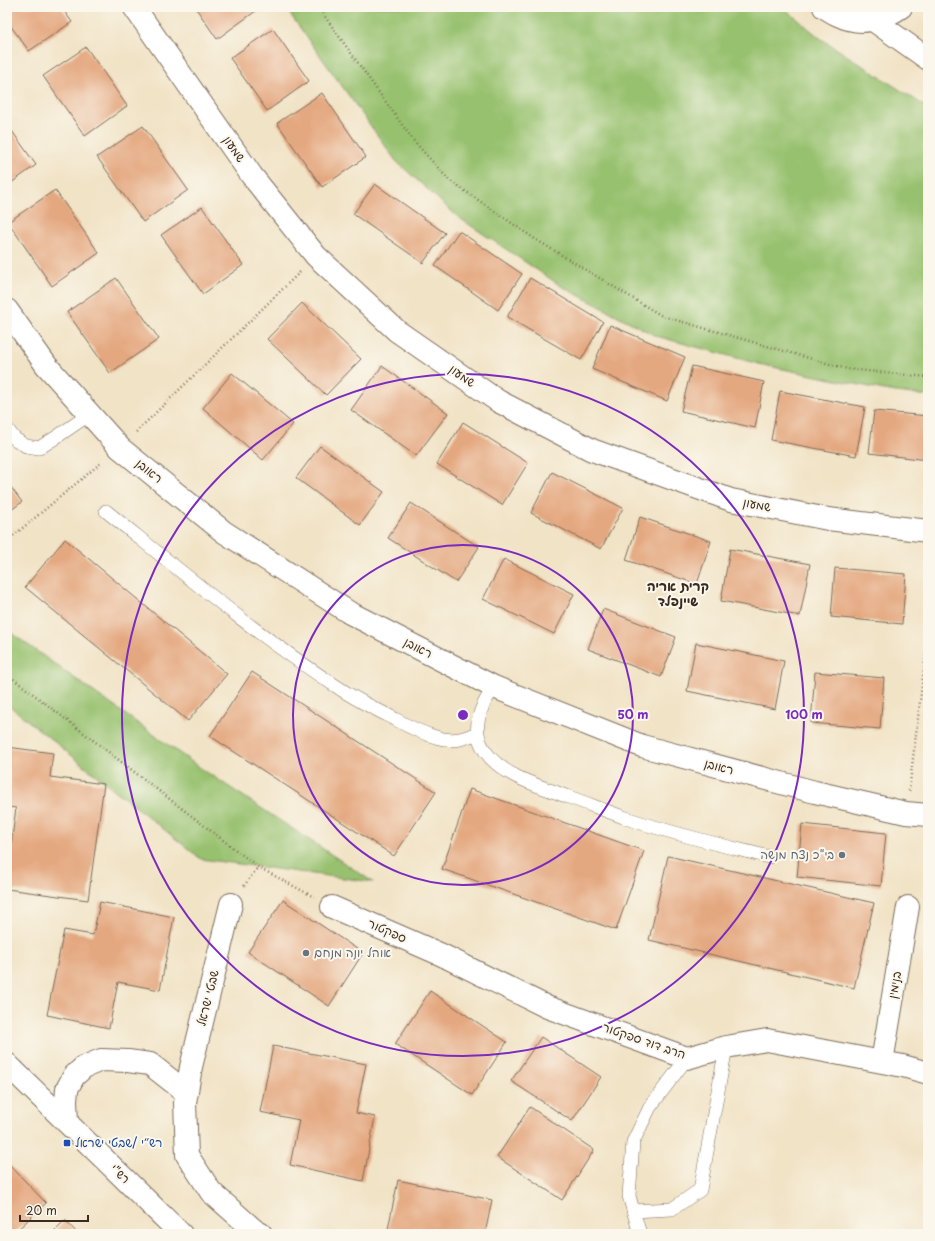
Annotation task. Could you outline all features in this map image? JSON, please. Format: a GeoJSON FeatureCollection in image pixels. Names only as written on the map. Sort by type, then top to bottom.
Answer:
{"type":"FeatureCollection","features":[{"type":"Feature","properties":{"kind":"street","name":"שמעון"},"geometry":{"type":"LineString","coordinates":[[134,7],[252,176],[316,256],[397,331],[498,401],[592,450],[731,500],[828,519],[928,531]]}},
{"type":"Feature","properties":{"kind":"street"},"geometry":{"type":"LineString","coordinates":[[824,7],[838,16],[855,21],[873,20],[889,15],[901,7]]}},
{"type":"Feature","properties":{"kind":"street"},"geometry":{"type":"LineString","coordinates":[[873,20],[928,59]]}},
{"type":"Feature","properties":{"kind":"street","name":"ראובן"},"geometry":{"type":"LineString","coordinates":[[7,310],[46,365],[120,448],[224,532],[350,613],[494,687],[642,746],[815,792],[906,813],[928,815]]}},
{"type":"Feature","properties":{"kind":"street","name":"שבטי ישראל"},"geometry":{"type":"LineString","coordinates":[[231,904],[191,1067],[185,1103],[187,1155],[211,1192],[254,1230],[261,1234]]}},
{"type":"Feature","properties":{"kind":"street","name":"ספקטור"},"geometry":{"type":"LineString","coordinates":[[332,907],[442,956]]}},
{"type":"Feature","properties":{"kind":"street","name":"בנימין"},"geometry":{"type":"LineString","coordinates":[[882,1062],[908,907]]}},
{"type":"Feature","properties":{"kind":"street","name":"הרב דוד ספקטור"},"geometry":{"type":"LineString","coordinates":[[442,956],[547,1007],[687,1058],[726,1047],[768,1040],[882,1062],[928,1073]]}},
{"type":"Feature","properties":{"kind":"street"},"geometry":{"type":"LineString","coordinates":[[67,1122],[67,1089],[74,1076],[84,1067],[101,1060],[128,1061],[150,1064],[187,1093]]}},
{"type":"Feature","properties":{"kind":"street","name":"רש\"י"},"geometry":{"type":"LineString","coordinates":[[7,1064],[181,1234]]}},
{"type":"Feature","properties":{"kind":"lane"},"geometry":{"type":"LineString","coordinates":[[7,429],[15,439],[26,446],[39,448],[90,414]]}},
{"type":"Feature","properties":{"kind":"lane"},"geometry":{"type":"LineString","coordinates":[[106,511],[206,592],[269,640],[317,674],[364,704],[416,730],[440,739],[459,740],[477,733]]}},
{"type":"Feature","properties":{"kind":"lane"},"geometry":{"type":"LineString","coordinates":[[494,687],[485,700],[478,718],[477,733],[485,750],[493,761],[506,771],[625,818],[769,857]]}},
{"type":"Feature","properties":{"kind":"lane"},"geometry":{"type":"LineString","coordinates":[[633,1211],[672,1209],[700,1190],[726,1047]]}},
{"type":"Feature","properties":{"kind":"lane"},"geometry":{"type":"LineString","coordinates":[[637,1232],[629,1196],[633,1142],[650,1107],[687,1058]]}},
{"type":"Feature","properties":{"kind":"path"},"geometry":{"type":"LineString","coordinates":[[318,7],[413,140],[448,180],[535,239],[662,316],[847,369],[928,377]]}},
{"type":"Feature","properties":{"kind":"path"},"geometry":{"type":"LineString","coordinates":[[7,541],[120,448],[316,256]]}},
{"type":"Feature","properties":{"kind":"path"},"geometry":{"type":"LineString","coordinates":[[906,813],[928,636]]}},
{"type":"Feature","properties":{"kind":"path"},"geometry":{"type":"LineString","coordinates":[[7,674],[258,867],[332,907]]}},
{"type":"Feature","properties":{"kind":"green space"},"geometry":{"type":"Polygon","coordinates":[[[285,7],[783,7],[820,38],[928,108],[928,396],[889,391],[759,364],[656,336],[561,286],[458,217],[396,161],[285,7]]]}},
{"type":"Feature","properties":{"kind":"green space"},"geometry":{"type":"Polygon","coordinates":[[[7,630],[199,767],[373,882],[201,859],[7,704],[7,630]]]}},
{"type":"Feature","properties":{"kind":"building"},"geometry":{"type":"Polygon","coordinates":[[[7,7],[61,7],[72,22],[29,51],[7,21],[7,7]]]}},
{"type":"Feature","properties":{"kind":"building"},"geometry":{"type":"Polygon","coordinates":[[[195,7],[259,7],[260,8],[217,39],[195,7]]]}},
{"type":"Feature","properties":{"kind":"building"},"geometry":{"type":"Polygon","coordinates":[[[273,29],[309,81],[267,111],[230,58],[273,29]]]}},
{"type":"Feature","properties":{"kind":"building"},"geometry":{"type":"Polygon","coordinates":[[[86,47],[127,106],[85,136],[43,76],[86,47]]]}},
{"type":"Feature","properties":{"kind":"building"},"geometry":{"type":"Polygon","coordinates":[[[322,93],[366,157],[322,187],[277,123],[322,93]]]}},
{"type":"Feature","properties":{"kind":"building"},"geometry":{"type":"Polygon","coordinates":[[[7,124],[36,165],[7,186],[7,124]]]}},
{"type":"Feature","properties":{"kind":"building"},"geometry":{"type":"Polygon","coordinates":[[[143,126],[188,190],[143,222],[97,157],[143,126]]]}},
{"type":"Feature","properties":{"kind":"building"},"geometry":{"type":"Polygon","coordinates":[[[375,184],[445,233],[423,263],[353,214],[375,184]]]}},
{"type":"Feature","properties":{"kind":"building"},"geometry":{"type":"Polygon","coordinates":[[[55,190],[99,253],[52,286],[8,222],[55,190]]]}},
{"type":"Feature","properties":{"kind":"building"},"geometry":{"type":"Polygon","coordinates":[[[202,207],[243,265],[203,294],[161,235],[202,207]]]}},
{"type":"Feature","properties":{"kind":"building"},"geometry":{"type":"Polygon","coordinates":[[[459,231],[522,274],[498,310],[435,266],[459,231]]]}},
{"type":"Feature","properties":{"kind":"building"},"geometry":{"type":"Polygon","coordinates":[[[116,278],[159,339],[110,373],[67,312],[116,278]]]}},
{"type":"Feature","properties":{"kind":"building"},"geometry":{"type":"Polygon","coordinates":[[[530,278],[603,322],[581,360],[507,317],[530,278]]]}},
{"type":"Feature","properties":{"kind":"building"},"geometry":{"type":"Polygon","coordinates":[[[302,303],[361,359],[326,395],[267,339],[302,303]]]}},
{"type":"Feature","properties":{"kind":"building"},"geometry":{"type":"Polygon","coordinates":[[[610,325],[685,357],[667,401],[592,369],[610,325]]]}},
{"type":"Feature","properties":{"kind":"building"},"geometry":{"type":"Polygon","coordinates":[[[382,366],[448,413],[416,456],[351,410],[382,366]]]}},
{"type":"Feature","properties":{"kind":"building"},"geometry":{"type":"Polygon","coordinates":[[[692,366],[764,382],[755,428],[681,411],[692,366]]]}},
{"type":"Feature","properties":{"kind":"building"},"geometry":{"type":"Polygon","coordinates":[[[232,373],[293,424],[263,460],[203,408],[232,373]]]}},
{"type":"Feature","properties":{"kind":"building"},"geometry":{"type":"Polygon","coordinates":[[[780,391],[865,407],[856,456],[771,440],[780,391]]]}},
{"type":"Feature","properties":{"kind":"building"},"geometry":{"type":"Polygon","coordinates":[[[874,411],[928,416],[928,460],[869,453],[874,411]]]}},
{"type":"Feature","properties":{"kind":"building"},"geometry":{"type":"Polygon","coordinates":[[[463,422],[528,463],[502,505],[437,464],[463,422]]]}},
{"type":"Feature","properties":{"kind":"building"},"geometry":{"type":"Polygon","coordinates":[[[320,446],[384,492],[360,525],[296,478],[320,446]]]}},
{"type":"Feature","properties":{"kind":"building"},"geometry":{"type":"Polygon","coordinates":[[[552,472],[623,508],[601,549],[531,513],[552,472]]]}},
{"type":"Feature","properties":{"kind":"building"},"geometry":{"type":"Polygon","coordinates":[[[7,482],[22,502],[7,513],[7,482]]]}},
{"type":"Feature","properties":{"kind":"building"},"geometry":{"type":"Polygon","coordinates":[[[411,503],[479,547],[456,582],[388,538],[411,503]]]}},
{"type":"Feature","properties":{"kind":"building"},"geometry":{"type":"Polygon","coordinates":[[[640,517],[711,541],[697,584],[626,560],[640,517]]]}},
{"type":"Feature","properties":{"kind":"building"},"geometry":{"type":"Polygon","coordinates":[[[65,539],[227,674],[188,721],[25,587],[65,539]]]}},
{"type":"Feature","properties":{"kind":"building"},"geometry":{"type":"Polygon","coordinates":[[[730,549],[810,564],[800,616],[721,601],[730,549]]]}},
{"type":"Feature","properties":{"kind":"building"},"geometry":{"type":"Polygon","coordinates":[[[504,559],[574,594],[554,634],[483,599],[504,559]]]}},
{"type":"Feature","properties":{"kind":"building"},"geometry":{"type":"Polygon","coordinates":[[[835,568],[906,574],[902,624],[831,617],[835,568]]]}},
{"type":"Feature","properties":{"kind":"building"},"geometry":{"type":"Polygon","coordinates":[[[603,609],[676,637],[661,677],[588,649],[603,609]]]}},
{"type":"Feature","properties":{"kind":"building"},"geometry":{"type":"Polygon","coordinates":[[[696,643],[784,661],[775,709],[687,691],[696,643]]]}},
{"type":"Feature","properties":{"kind":"building"},"geometry":{"type":"Polygon","coordinates":[[[252,672],[436,792],[394,856],[210,736],[252,672]]]}},
{"type":"Feature","properties":{"kind":"building"},"geometry":{"type":"Polygon","coordinates":[[[815,672],[884,678],[880,729],[811,723],[815,672]]]}},
{"type":"Feature","properties":{"kind":"building"},"geometry":{"type":"Polygon","coordinates":[[[7,747],[53,753],[50,777],[104,784],[88,900],[7,889],[7,875],[16,808],[7,807],[7,747]]]}},
{"type":"Feature","properties":{"kind":"building"},"geometry":{"type":"Polygon","coordinates":[[[470,789],[644,851],[616,930],[442,869],[470,789]]]}},
{"type":"Feature","properties":{"kind":"building","name":"בי\"כ נצח מנשה"},"geometry":{"type":"Polygon","coordinates":[[[802,824],[886,833],[881,886],[797,877],[802,824]]]}},
{"type":"Feature","properties":{"kind":"building"},"geometry":{"type":"Polygon","coordinates":[[[668,856],[874,903],[854,988],[649,940],[668,856]]]}},
{"type":"Feature","properties":{"kind":"building","name":"אוהל יונה מנחם"},"geometry":{"type":"Polygon","coordinates":[[[283,900],[363,953],[329,1006],[248,952],[283,900]]]}},
{"type":"Feature","properties":{"kind":"building"},"geometry":{"type":"Polygon","coordinates":[[[100,902],[174,917],[160,990],[118,982],[109,1028],[47,1015],[64,930],[93,935],[100,902]]]}},
{"type":"Feature","properties":{"kind":"building"},"geometry":{"type":"Polygon","coordinates":[[[430,991],[507,1042],[472,1095],[395,1044],[430,991]]]}},
{"type":"Feature","properties":{"kind":"building"},"geometry":{"type":"Polygon","coordinates":[[[541,1037],[601,1077],[572,1121],[511,1081],[541,1037]]]}},
{"type":"Feature","properties":{"kind":"building"},"geometry":{"type":"Polygon","coordinates":[[[273,1046],[366,1064],[356,1113],[375,1117],[363,1181],[290,1165],[299,1120],[260,1112],[273,1046]]]}},
{"type":"Feature","properties":{"kind":"building"},"geometry":{"type":"Polygon","coordinates":[[[530,1107],[594,1150],[562,1200],[497,1157],[530,1107]]]}},
{"type":"Feature","properties":{"kind":"building"},"geometry":{"type":"Polygon","coordinates":[[[7,1162],[46,1203],[13,1234],[7,1234],[7,1162]]]}},
{"type":"Feature","properties":{"kind":"building"},"geometry":{"type":"Polygon","coordinates":[[[398,1180],[492,1200],[485,1234],[387,1234],[398,1180]]]}},
{"type":"Feature","properties":{"kind":"building"},"geometry":{"type":"Polygon","coordinates":[[[65,1220],[78,1234],[51,1234],[65,1220]]]}},
{"type":"Feature","properties":{"kind":"place","name":"בי\"כ נצח מנשה"},"geometry":{"type":"Point","coordinates":[842,855]}},
{"type":"Feature","properties":{"kind":"place","name":"אוהל יונה מנחם"},"geometry":{"type":"Point","coordinates":[306,953]}},
{"type":"Feature","properties":{"kind":"place","name":"רש״י /שבטי ישראל"},"geometry":{"type":"Point","coordinates":[67,1143]}},
{"type":"Feature","properties":{"kind":"district","name":"קרית אריה שיינפלד"},"geometry":{"type":"Point","coordinates":[678,594]}}]}
